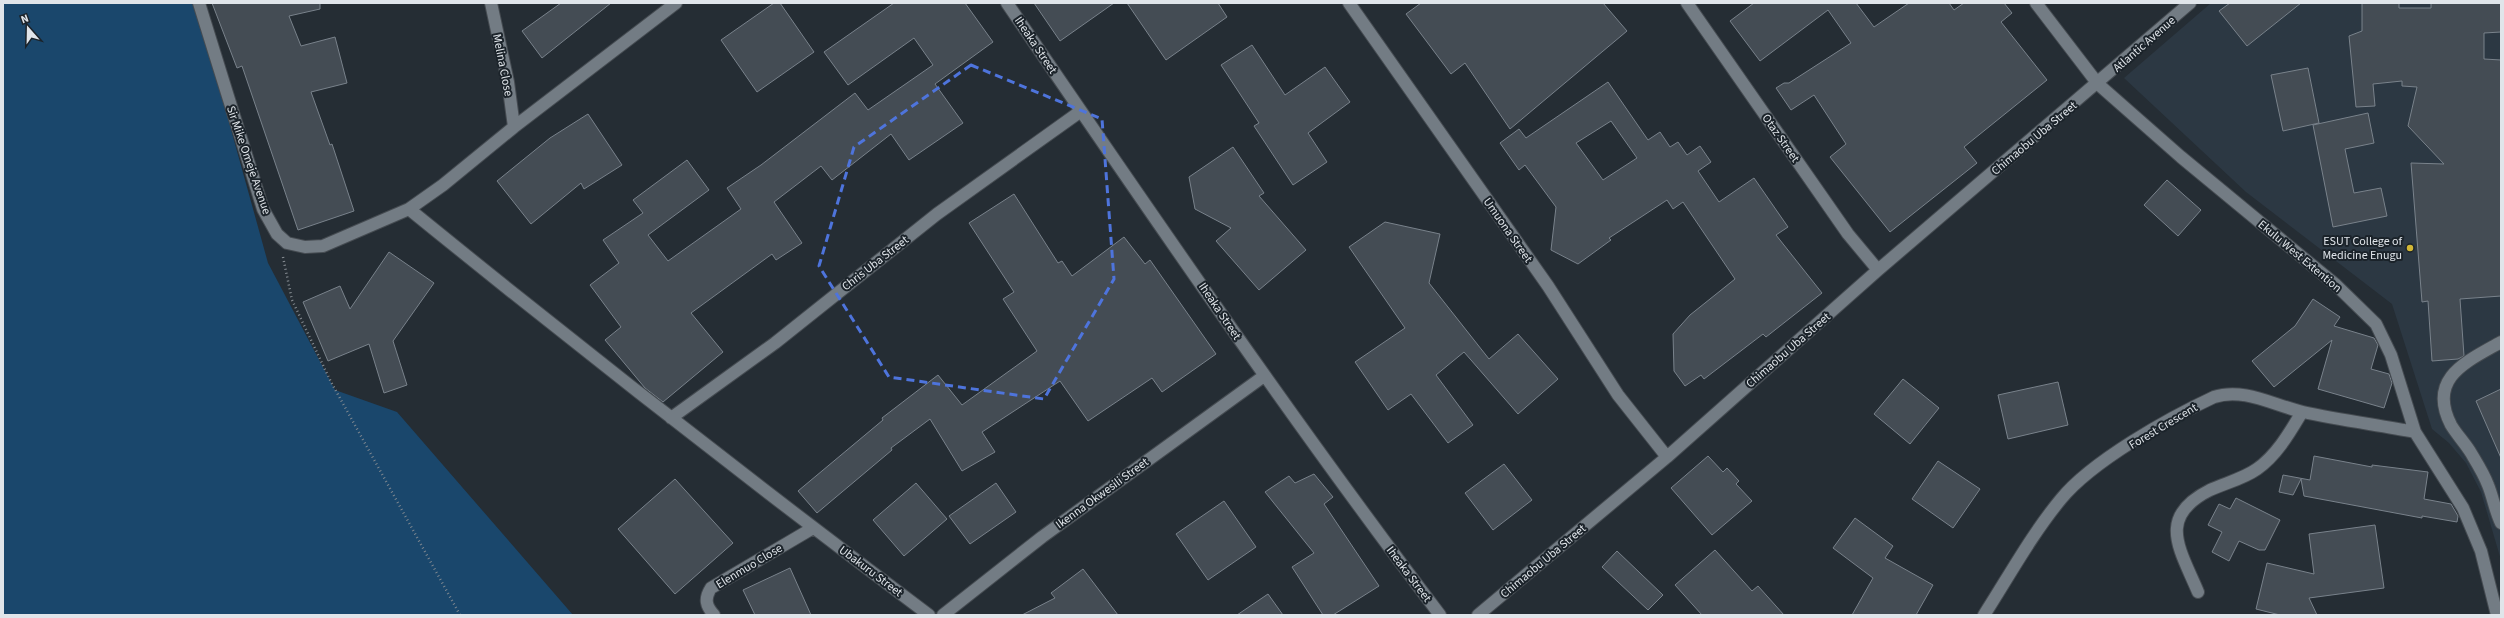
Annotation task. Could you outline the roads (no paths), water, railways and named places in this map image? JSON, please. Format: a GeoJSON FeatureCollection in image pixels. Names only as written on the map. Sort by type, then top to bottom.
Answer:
{"type":"FeatureCollection","features":[{"type":"Feature","properties":{"kind":"street","name":"Sir Mike Omeje Avenue"},"geometry":{"type":"LineString","coordinates":[[199,3],[263,209],[277,234],[287,243],[305,247],[323,246],[409,209],[443,185],[514,127],[676,3]]}},
{"type":"Feature","properties":{"kind":"street","name":"Melina Close"},"geometry":{"type":"LineString","coordinates":[[491,3],[508,82],[514,127]]}},
{"type":"Feature","properties":{"kind":"street","name":"Iheaka Street"},"geometry":{"type":"LineString","coordinates":[[1007,3],[1264,376],[1378,533],[1440,615]]}},
{"type":"Feature","properties":{"kind":"street","name":"Umuona Street"},"geometry":{"type":"LineString","coordinates":[[1349,3],[1548,286],[1618,394],[1667,457]]}},
{"type":"Feature","properties":{"kind":"street","name":"Otaz Street"},"geometry":{"type":"LineString","coordinates":[[1687,3],[1848,234],[1878,270]]}},
{"type":"Feature","properties":{"kind":"street","name":"Ekulu West Extention"},"geometry":{"type":"LineString","coordinates":[[2036,3],[2098,84],[2181,157],[2336,285],[2376,324],[2391,355],[2415,432],[2463,508],[2481,551],[2496,615]]}},
{"type":"Feature","properties":{"kind":"street","name":"Atlantic Avenue"},"geometry":{"type":"LineString","coordinates":[[2098,84],[2190,3]]}},
{"type":"Feature","properties":{"kind":"street","name":"Chimaobu Uba Street"},"geometry":{"type":"LineString","coordinates":[[1478,615],[1667,457],[1878,270],[2098,84]]}},
{"type":"Feature","properties":{"kind":"street","name":"Chris Uba Street"},"geometry":{"type":"LineString","coordinates":[[671,418],[775,343],[937,214],[1081,111]]}},
{"type":"Feature","properties":{"kind":"street","name":"Ubakuru Street"},"geometry":{"type":"LineString","coordinates":[[409,209],[493,279],[671,418],[813,528],[929,615]]}},
{"type":"Feature","properties":{"kind":"street"},"geometry":{"type":"LineString","coordinates":[[2501,342],[2475,357],[2449,378],[2443,389],[2444,406],[2452,425],[2470,452],[2488,485],[2501,521]]}},
{"type":"Feature","properties":{"kind":"street","name":"Ikenna Okwesili Street"},"geometry":{"type":"LineString","coordinates":[[943,615],[1042,537],[1264,376]]}},
{"type":"Feature","properties":{"kind":"street","name":"Forest Crescent"},"geometry":{"type":"LineString","coordinates":[[1984,615],[2062,498],[2101,463],[2198,405],[2224,394],[2273,402],[2302,412],[2415,432]]}},
{"type":"Feature","properties":{"kind":"street"},"geometry":{"type":"LineString","coordinates":[[2198,592],[2182,554],[2176,531],[2180,514],[2191,501],[2210,490],[2258,469],[2270,458],[2302,412]]}},
{"type":"Feature","properties":{"kind":"street","name":"Elenmuo Close"},"geometry":{"type":"LineString","coordinates":[[714,615],[706,602],[707,595],[711,588],[813,528]]}},
{"type":"Feature","properties":{"kind":"place","name":"ESUT College of Medicine Enugu"},"geometry":{"type":"Point","coordinates":[2410,248]}}]}
